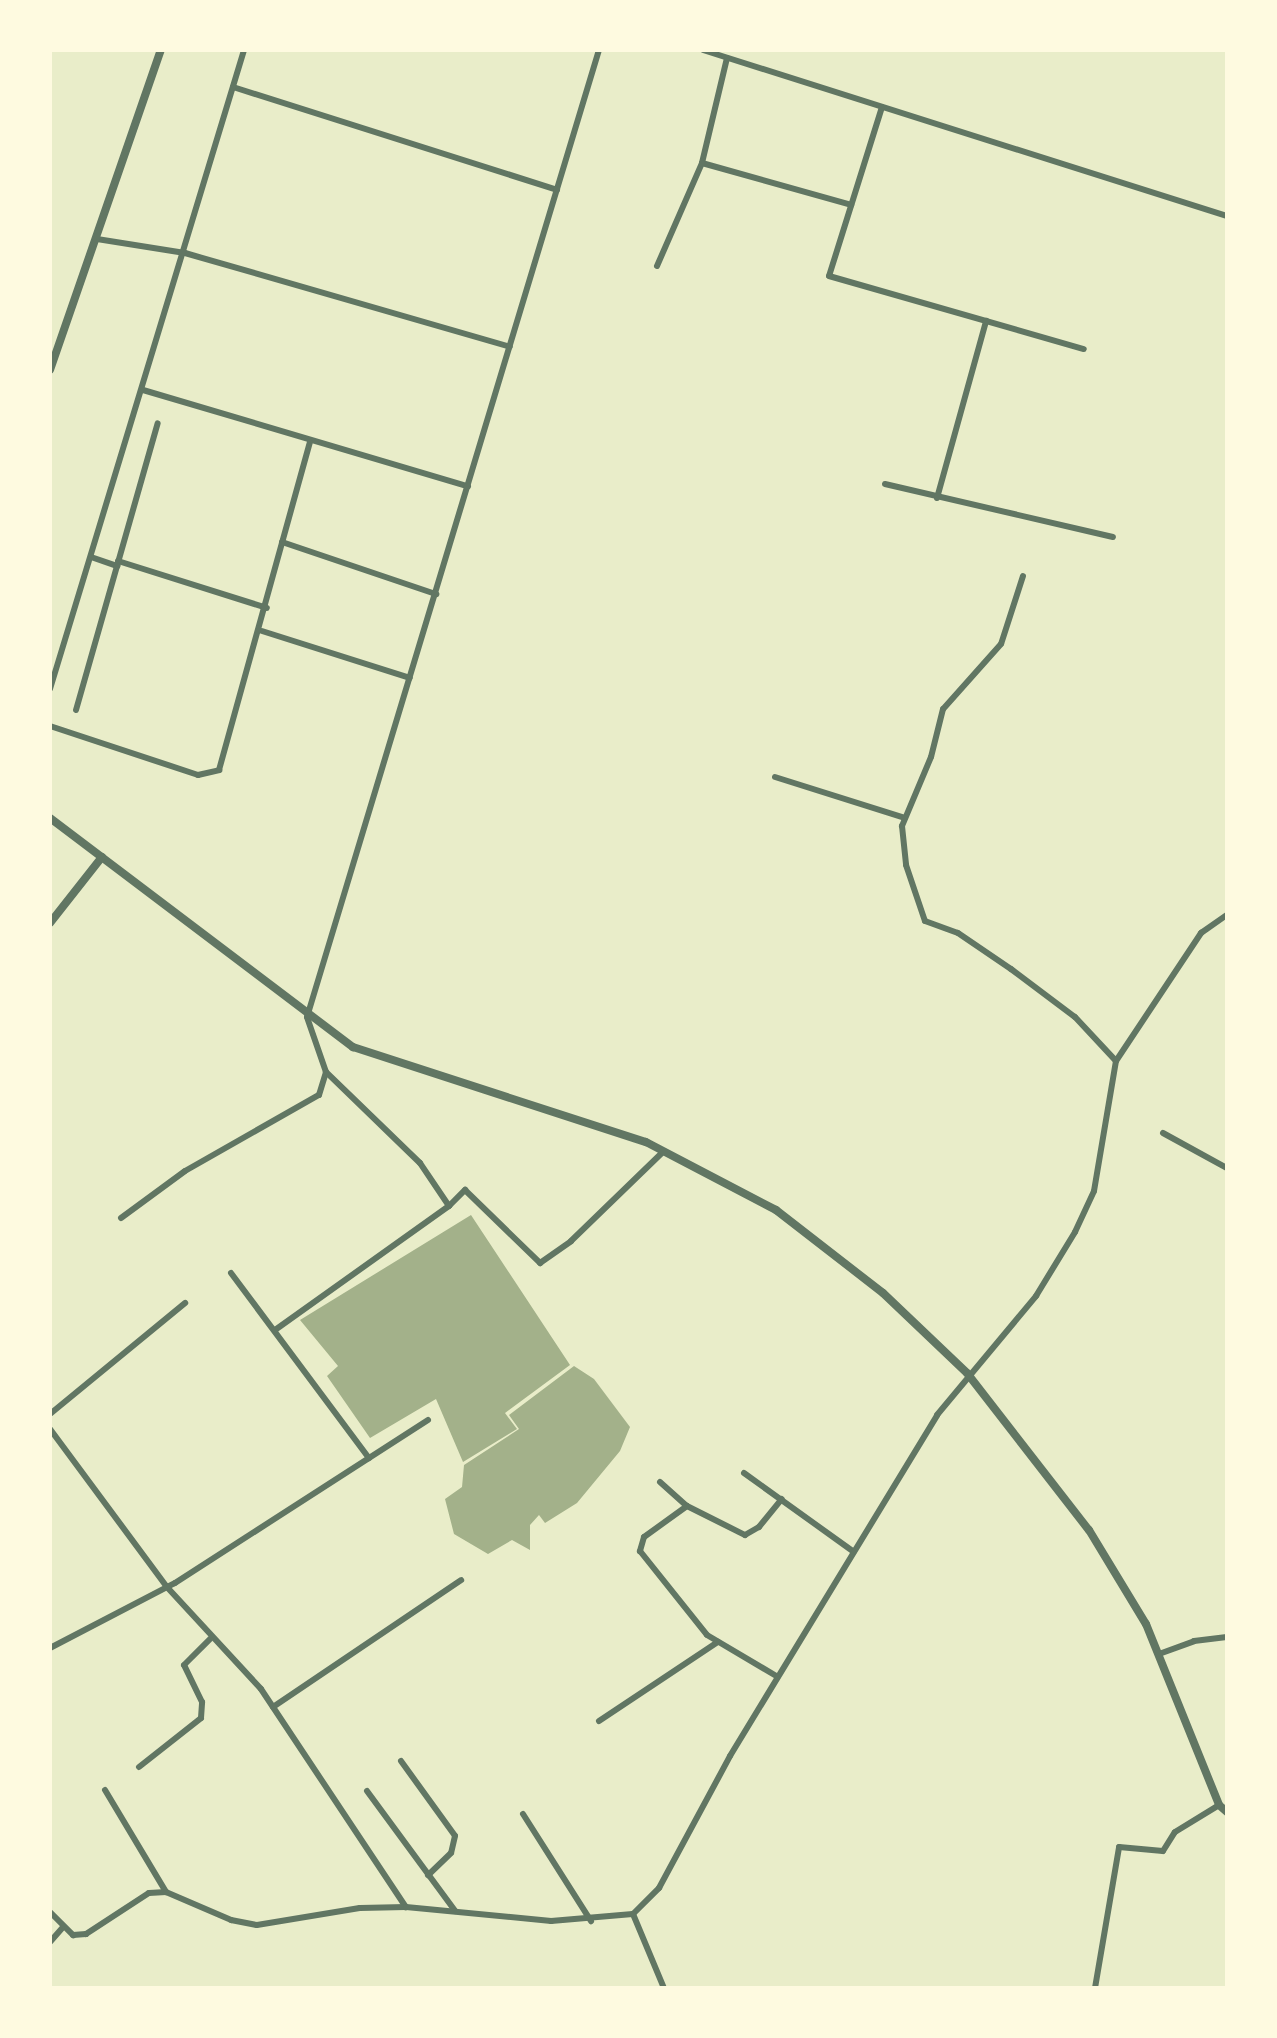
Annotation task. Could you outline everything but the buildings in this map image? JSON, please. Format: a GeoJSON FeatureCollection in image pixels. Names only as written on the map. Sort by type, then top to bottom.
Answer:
{"type":"FeatureCollection","features":[{"type":"Feature","properties":{"kind":"street"},"geometry":{"type":"LineString","coordinates":[[50,370],[161,50]]}},
{"type":"Feature","properties":{"kind":"street"},"geometry":{"type":"LineString","coordinates":[[50,689],[185,253],[244,50]]}},
{"type":"Feature","properties":{"kind":"street"},"geometry":{"type":"LineString","coordinates":[[449,1206],[420,1163],[326,1072],[307,1017],[599,50]]}},
{"type":"Feature","properties":{"kind":"street"},"geometry":{"type":"LineString","coordinates":[[703,50],[1227,216]]}},
{"type":"Feature","properties":{"kind":"street"},"geometry":{"type":"LineString","coordinates":[[657,266],[702,163],[727,58]]}},
{"type":"Feature","properties":{"kind":"street"},"geometry":{"type":"LineString","coordinates":[[233,87],[557,190]]}},
{"type":"Feature","properties":{"kind":"street"},"geometry":{"type":"LineString","coordinates":[[882,107],[829,276],[1084,349]]}},
{"type":"Feature","properties":{"kind":"street"},"geometry":{"type":"LineString","coordinates":[[702,163],[851,205]]}},
{"type":"Feature","properties":{"kind":"street"},"geometry":{"type":"LineString","coordinates":[[97,239],[185,253],[510,347]]}},
{"type":"Feature","properties":{"kind":"street"},"geometry":{"type":"LineString","coordinates":[[937,498],[986,321]]}},
{"type":"Feature","properties":{"kind":"street"},"geometry":{"type":"LineString","coordinates":[[143,390],[310,442],[468,486]]}},
{"type":"Feature","properties":{"kind":"street"},"geometry":{"type":"LineString","coordinates":[[76,710],[158,423]]}},
{"type":"Feature","properties":{"kind":"street"},"geometry":{"type":"LineString","coordinates":[[50,726],[209,776],[224,760],[262,631],[282,542],[310,442]]}},
{"type":"Feature","properties":{"kind":"street"},"geometry":{"type":"LineString","coordinates":[[885,484],[1113,537]]}},
{"type":"Feature","properties":{"kind":"street"},"geometry":{"type":"LineString","coordinates":[[282,542],[436,594]]}},
{"type":"Feature","properties":{"kind":"street"},"geometry":{"type":"LineString","coordinates":[[91,557],[267,608]]}},
{"type":"Feature","properties":{"kind":"street"},"geometry":{"type":"LineString","coordinates":[[1023,576],[1001,644],[943,709],[931,757],[905,818],[906,865],[925,921],[958,933],[1011,969],[1075,1017],[1116,1061]]}},
{"type":"Feature","properties":{"kind":"street"},"geometry":{"type":"LineString","coordinates":[[262,631],[410,678]]}},
{"type":"Feature","properties":{"kind":"street"},"geometry":{"type":"LineString","coordinates":[[775,777],[905,818]]}},
{"type":"Feature","properties":{"kind":"street"},"geometry":{"type":"LineString","coordinates":[[50,818],[307,1017],[376,1057],[557,1109],[664,1151],[739,1188],[811,1235],[883,1293],[967,1373],[1089,1530],[1159,1654],[1219,1805],[1227,1812]]}},
{"type":"Feature","properties":{"kind":"street"},"geometry":{"type":"LineString","coordinates":[[50,923],[102,857]]}},
{"type":"Feature","properties":{"kind":"street"},"geometry":{"type":"LineString","coordinates":[[50,1912],[62,1928],[73,1935],[86,1934],[149,1893],[166,1892],[231,1920],[257,1925],[360,1908],[406,1907],[591,1921],[633,1914],[659,1888],[778,1677],[967,1373],[995,1349],[1036,1296],[1075,1232],[1094,1191],[1116,1061],[1201,933],[1227,915]]}},
{"type":"Feature","properties":{"kind":"street"},"geometry":{"type":"LineString","coordinates":[[121,1218],[185,1171],[319,1095],[326,1072]]}},
{"type":"Feature","properties":{"kind":"street"},"geometry":{"type":"LineString","coordinates":[[1163,1133],[1227,1168]]}},
{"type":"Feature","properties":{"kind":"street"},"geometry":{"type":"LineString","coordinates":[[275,1330],[449,1206],[465,1190],[540,1263],[571,1241],[664,1151]]}},
{"type":"Feature","properties":{"kind":"street"},"geometry":{"type":"LineString","coordinates":[[231,1273],[369,1458]]}},
{"type":"Feature","properties":{"kind":"street"},"geometry":{"type":"LineString","coordinates":[[50,1414],[185,1303]]}},
{"type":"Feature","properties":{"kind":"street"},"geometry":{"type":"LineString","coordinates":[[50,1648],[166,1586],[428,1420]]}},
{"type":"Feature","properties":{"kind":"street"},"geometry":{"type":"LineString","coordinates":[[50,1429],[166,1586],[273,1707],[406,1907]]}},
{"type":"Feature","properties":{"kind":"street"},"geometry":{"type":"LineString","coordinates":[[744,1473],[854,1552]]}},
{"type":"Feature","properties":{"kind":"street"},"geometry":{"type":"LineString","coordinates":[[660,1482],[687,1506],[745,1535],[759,1527],[782,1499]]}},
{"type":"Feature","properties":{"kind":"street"},"geometry":{"type":"LineString","coordinates":[[687,1506],[644,1537],[640,1551],[697,1626],[778,1677]]}},
{"type":"Feature","properties":{"kind":"street"},"geometry":{"type":"LineString","coordinates":[[273,1707],[461,1580]]}},
{"type":"Feature","properties":{"kind":"street"},"geometry":{"type":"LineString","coordinates":[[1159,1654],[1194,1641],[1227,1637]]}},
{"type":"Feature","properties":{"kind":"street"},"geometry":{"type":"LineString","coordinates":[[139,1767],[201,1718],[202,1702],[184,1665],[210,1639]]}},
{"type":"Feature","properties":{"kind":"street"},"geometry":{"type":"LineString","coordinates":[[599,1721],[718,1642]]}},
{"type":"Feature","properties":{"kind":"street"},"geometry":{"type":"LineString","coordinates":[[401,1761],[455,1836],[451,1853],[428,1875]]}},
{"type":"Feature","properties":{"kind":"street"},"geometry":{"type":"LineString","coordinates":[[105,1790],[166,1892]]}},
{"type":"Feature","properties":{"kind":"street"},"geometry":{"type":"LineString","coordinates":[[367,1791],[455,1911]]}},
{"type":"Feature","properties":{"kind":"street"},"geometry":{"type":"LineString","coordinates":[[1095,1988],[1119,1847],[1163,1851],[1175,1832],[1219,1805]]}},
{"type":"Feature","properties":{"kind":"street"},"geometry":{"type":"LineString","coordinates":[[523,1814],[591,1921]]}},
{"type":"Feature","properties":{"kind":"street"},"geometry":{"type":"LineString","coordinates":[[633,1914],[664,1988]]}},
{"type":"Feature","properties":{"kind":"street"},"geometry":{"type":"LineString","coordinates":[[50,1942],[62,1928]]}},
{"type":"Feature","properties":{"kind":"shaded area"},"geometry":{"type":"Polygon","coordinates":[[[471,1215],[570,1365],[505,1413],[517,1429],[463,1462],[436,1399],[370,1438],[327,1376],[338,1366],[300,1320],[471,1215]]]}},
{"type":"Feature","properties":{"kind":"shaded area"},"geometry":{"type":"Polygon","coordinates":[[[574,1366],[594,1379],[630,1427],[620,1451],[577,1503],[545,1523],[539,1515],[530,1525],[530,1550],[512,1540],[488,1554],[454,1534],[445,1499],[462,1487],[464,1465],[519,1429],[509,1415],[574,1366]]]}}]}
